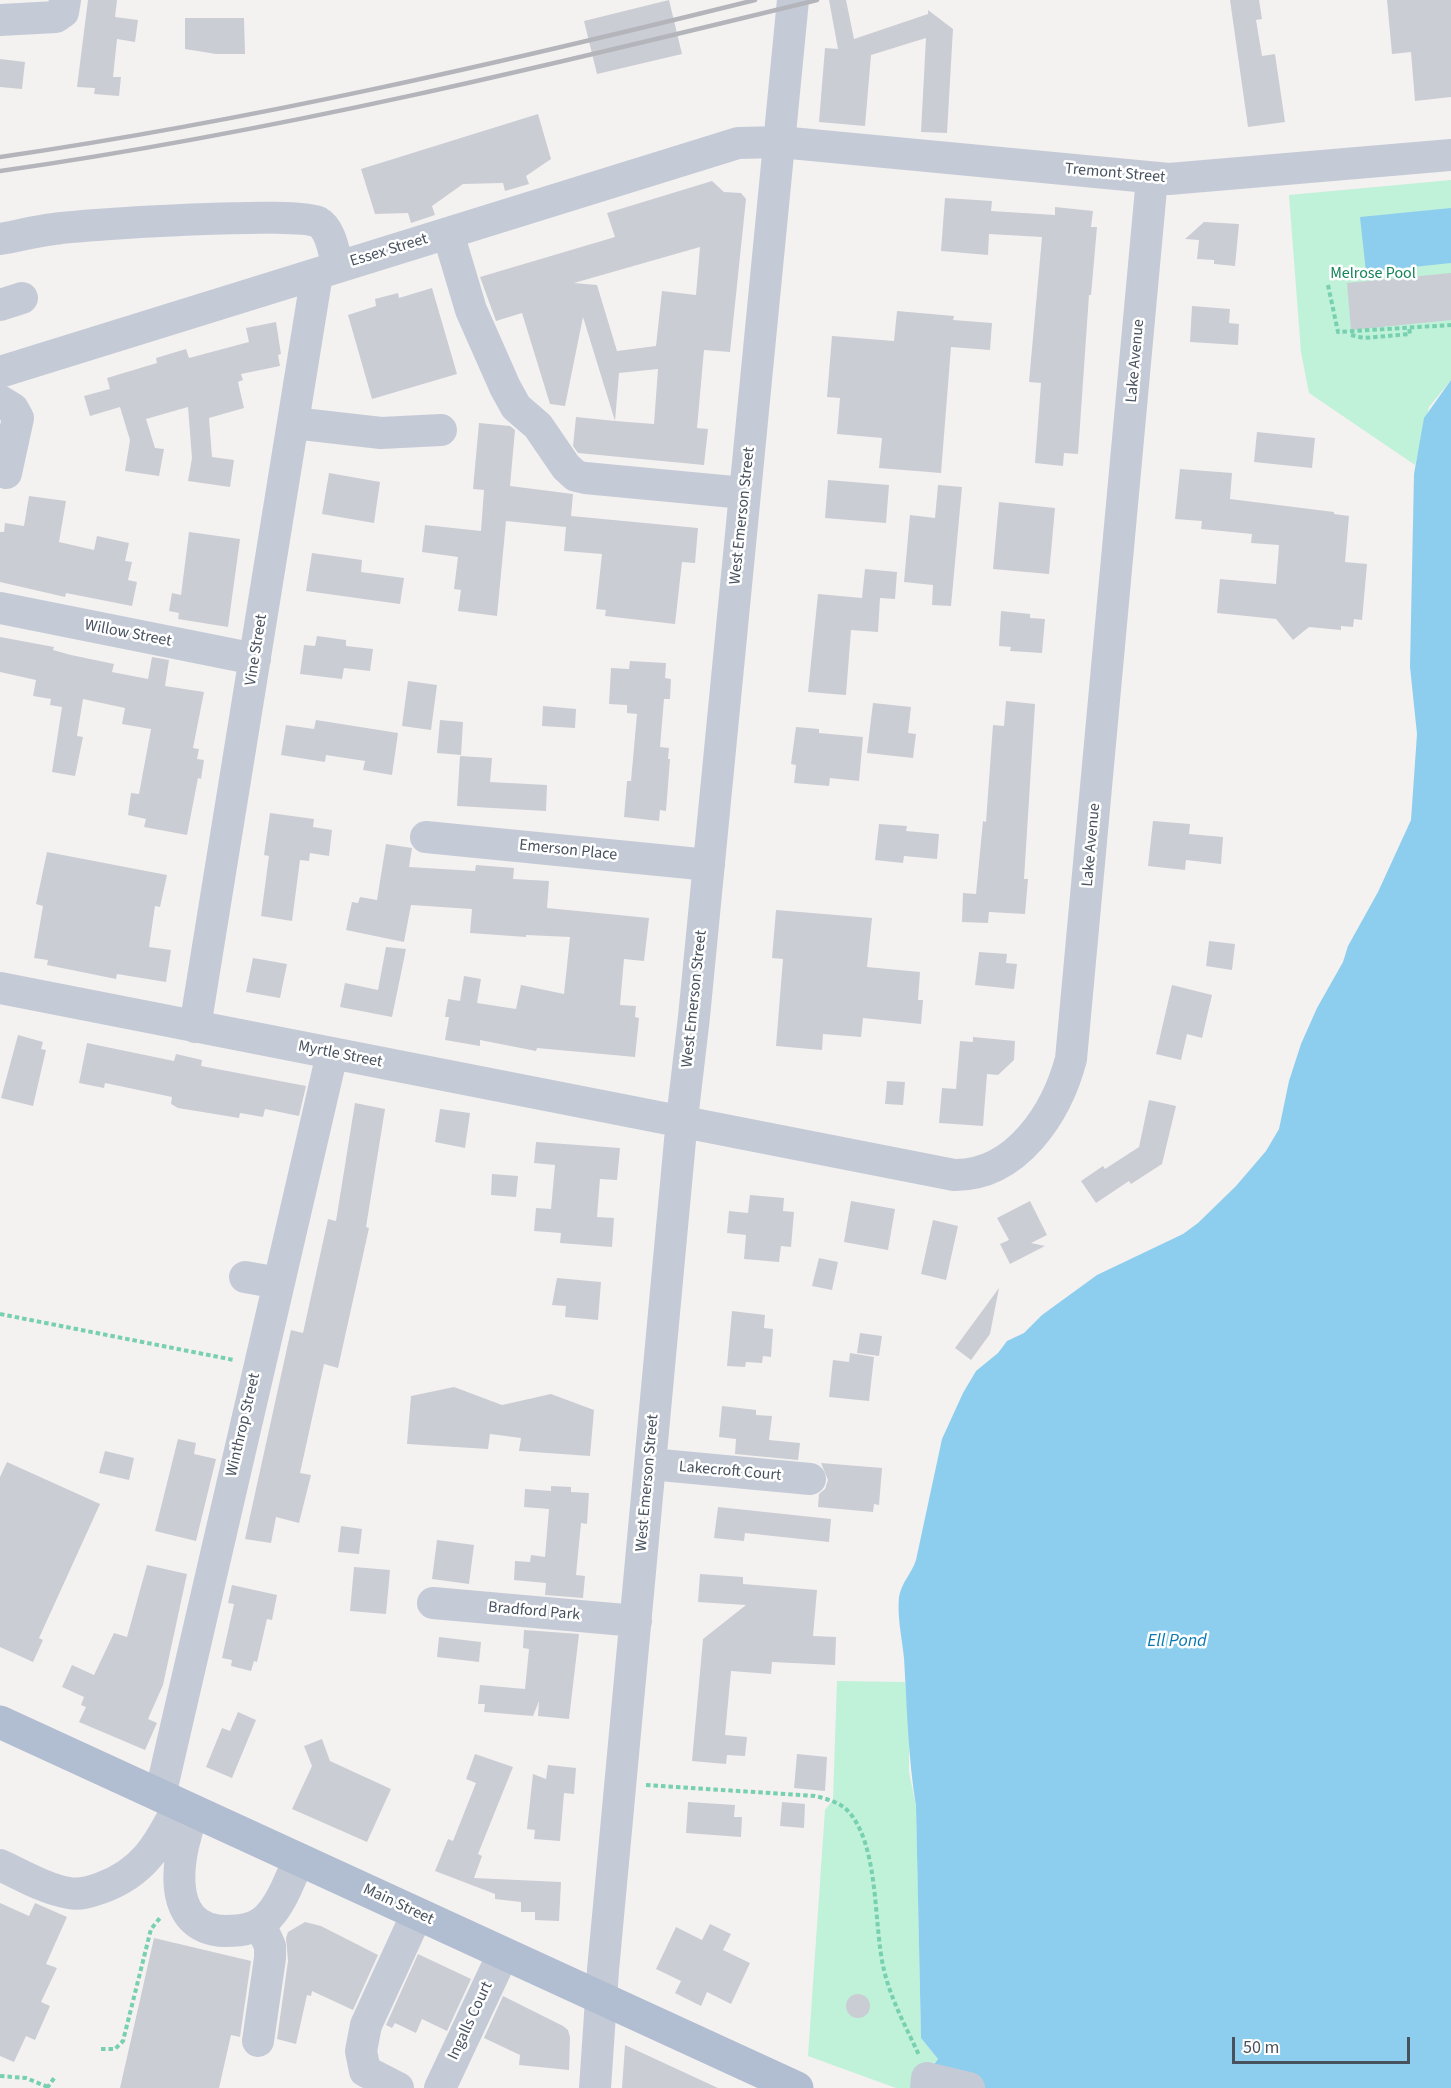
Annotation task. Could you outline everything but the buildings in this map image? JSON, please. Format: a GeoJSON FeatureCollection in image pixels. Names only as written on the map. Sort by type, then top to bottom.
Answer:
{"type":"FeatureCollection","features":[{"type":"Feature","properties":{"kind":"main road","name":"Main Street"},"geometry":{"type":"LineString","coordinates":[[0,1722],[797,2088]]}},
{"type":"Feature","properties":{"kind":"street","name":"West Emerson Street"},"geometry":{"type":"LineString","coordinates":[[595,2088],[620,1783],[682,1119],[793,0]]}},
{"type":"Feature","properties":{"kind":"street"},"geometry":{"type":"LineString","coordinates":[[0,20],[40,19],[63,8]]}},
{"type":"Feature","properties":{"kind":"street","name":"Essex Street"},"geometry":{"type":"LineString","coordinates":[[0,372],[727,146],[755,141],[780,142]]}},
{"type":"Feature","properties":{"kind":"street","name":"Tremont Street"},"geometry":{"type":"LineString","coordinates":[[780,142],[1152,178],[1195,179],[1451,155]]}},
{"type":"Feature","properties":{"kind":"street","name":"Lake Avenue"},"geometry":{"type":"LineString","coordinates":[[682,1119],[963,1175],[983,1170],[1005,1159],[1023,1146],[1036,1132],[1057,1100],[1068,1071],[1074,1044],[1152,178]]}},
{"type":"Feature","properties":{"kind":"street"},"geometry":{"type":"LineString","coordinates":[[0,239],[54,229],[270,217],[310,218],[319,222],[327,230],[327,270]]}},
{"type":"Feature","properties":{"kind":"street"},"geometry":{"type":"LineString","coordinates":[[448,233],[471,310],[505,387],[516,407],[538,426],[571,471],[585,478],[744,493]]}},
{"type":"Feature","properties":{"kind":"street","name":"Vine Street"},"geometry":{"type":"LineString","coordinates":[[195,1027],[293,423],[327,270]]}},
{"type":"Feature","properties":{"kind":"street"},"geometry":{"type":"LineString","coordinates":[[0,401],[14,409],[18,418],[6,473]]}},
{"type":"Feature","properties":{"kind":"street"},"geometry":{"type":"LineString","coordinates":[[293,423],[332,430],[381,433],[441,430]]}},
{"type":"Feature","properties":{"kind":"street","name":"Willow Street"},"geometry":{"type":"LineString","coordinates":[[0,608],[255,659]]}},
{"type":"Feature","properties":{"kind":"street","name":"Emerson Place"},"geometry":{"type":"LineString","coordinates":[[426,837],[709,865]]}},
{"type":"Feature","properties":{"kind":"street","name":"Myrtle Street"},"geometry":{"type":"LineString","coordinates":[[0,987],[332,1054],[682,1119]]}},
{"type":"Feature","properties":{"kind":"street","name":"Winthrop Street"},"geometry":{"type":"LineString","coordinates":[[177,1804],[259,1365],[332,1054]]}},
{"type":"Feature","properties":{"kind":"street"},"geometry":{"type":"LineString","coordinates":[[245,1277],[279,1283]]}},
{"type":"Feature","properties":{"kind":"street","name":"Lakecroft Court"},"geometry":{"type":"LineString","coordinates":[[650,1464],[810,1479]]}},
{"type":"Feature","properties":{"kind":"street","name":"Bradford Park"},"geometry":{"type":"LineString","coordinates":[[433,1603],[636,1622]]}},
{"type":"Feature","properties":{"kind":"street"},"geometry":{"type":"LineString","coordinates":[[0,1865],[54,1889],[68,1893],[91,1892],[120,1881],[146,1862],[159,1846],[177,1804]]}},
{"type":"Feature","properties":{"kind":"street"},"geometry":{"type":"LineString","coordinates":[[177,1804],[181,1847],[179,1882],[184,1908],[195,1921],[220,1931],[239,1931],[260,1924],[271,1914],[299,1860]]}},
{"type":"Feature","properties":{"kind":"street"},"geometry":{"type":"LineString","coordinates":[[398,2088],[365,2071],[361,2051],[366,2025],[417,1914]]}},
{"type":"Feature","properties":{"kind":"street"},"geometry":{"type":"LineString","coordinates":[[258,2041],[270,1952],[260,1924]]}},
{"type":"Feature","properties":{"kind":"street","name":"Ingalls Court"},"geometry":{"type":"LineString","coordinates":[[440,2088],[503,1954]]}},
{"type":"Feature","properties":{"kind":"street"},"geometry":{"type":"LineString","coordinates":[[927,2083],[969,2088]]}},
{"type":"Feature","properties":{"kind":"path"},"geometry":{"type":"LineString","coordinates":[[1328,285],[1336,330],[1343,334],[1451,325]]}},
{"type":"Feature","properties":{"kind":"path"},"geometry":{"type":"LineString","coordinates":[[0,1314],[259,1365]]}},
{"type":"Feature","properties":{"kind":"path"},"geometry":{"type":"LineString","coordinates":[[620,1783],[815,1796],[833,1801],[847,1810],[857,1825],[867,1851],[878,1938],[887,1984],[927,2083]]}},
{"type":"Feature","properties":{"kind":"path"},"geometry":{"type":"LineString","coordinates":[[101,2049],[115,2049],[123,2041],[155,1922],[184,1908]]}},
{"type":"Feature","properties":{"kind":"path"},"geometry":{"type":"LineString","coordinates":[[0,2076],[26,2078],[48,2087],[55,2077]]}},
{"type":"Feature","properties":{"kind":"green space","name":"Melrose Pool"},"geometry":{"type":"Polygon","coordinates":[[[1451,180],[1451,380],[1429,407],[1415,465],[1309,393],[1301,352],[1289,195],[1451,180]]]}},
{"type":"Feature","properties":{"kind":"green space"},"geometry":{"type":"Polygon","coordinates":[[[837,1681],[905,1682],[909,1727],[909,1772],[916,1806],[921,2038],[938,2059],[930,2069],[959,2072],[982,2088],[896,2088],[808,2056],[825,1810],[833,1800],[837,1681]]]}},
{"type":"Feature","properties":{"kind":"water"},"geometry":{"type":"Polygon","coordinates":[[[1451,208],[1451,263],[1366,272],[1360,217],[1451,208]]]}},
{"type":"Feature","properties":{"kind":"water","name":"Ell Pond"},"geometry":{"type":"Polygon","coordinates":[[[1451,380],[1451,2088],[982,2088],[959,2070],[948,2067],[941,2075],[930,2070],[938,2059],[921,2038],[916,1806],[909,1751],[899,1597],[916,1560],[942,1439],[976,1371],[998,1353],[1007,1341],[1024,1333],[1042,1315],[1097,1275],[1183,1234],[1198,1223],[1236,1186],[1266,1151],[1279,1129],[1289,1081],[1301,1044],[1317,1008],[1343,962],[1348,946],[1378,892],[1411,820],[1417,734],[1410,667],[1414,474],[1424,418],[1451,380]]]}},
{"type":"Feature","properties":{"kind":"railway"},"geometry":{"type":"LineString","coordinates":[[0,157],[190,126],[379,88],[755,0]]}},
{"type":"Feature","properties":{"kind":"railway"},"geometry":{"type":"LineString","coordinates":[[0,171],[206,137],[411,96],[817,0]]}}]}
